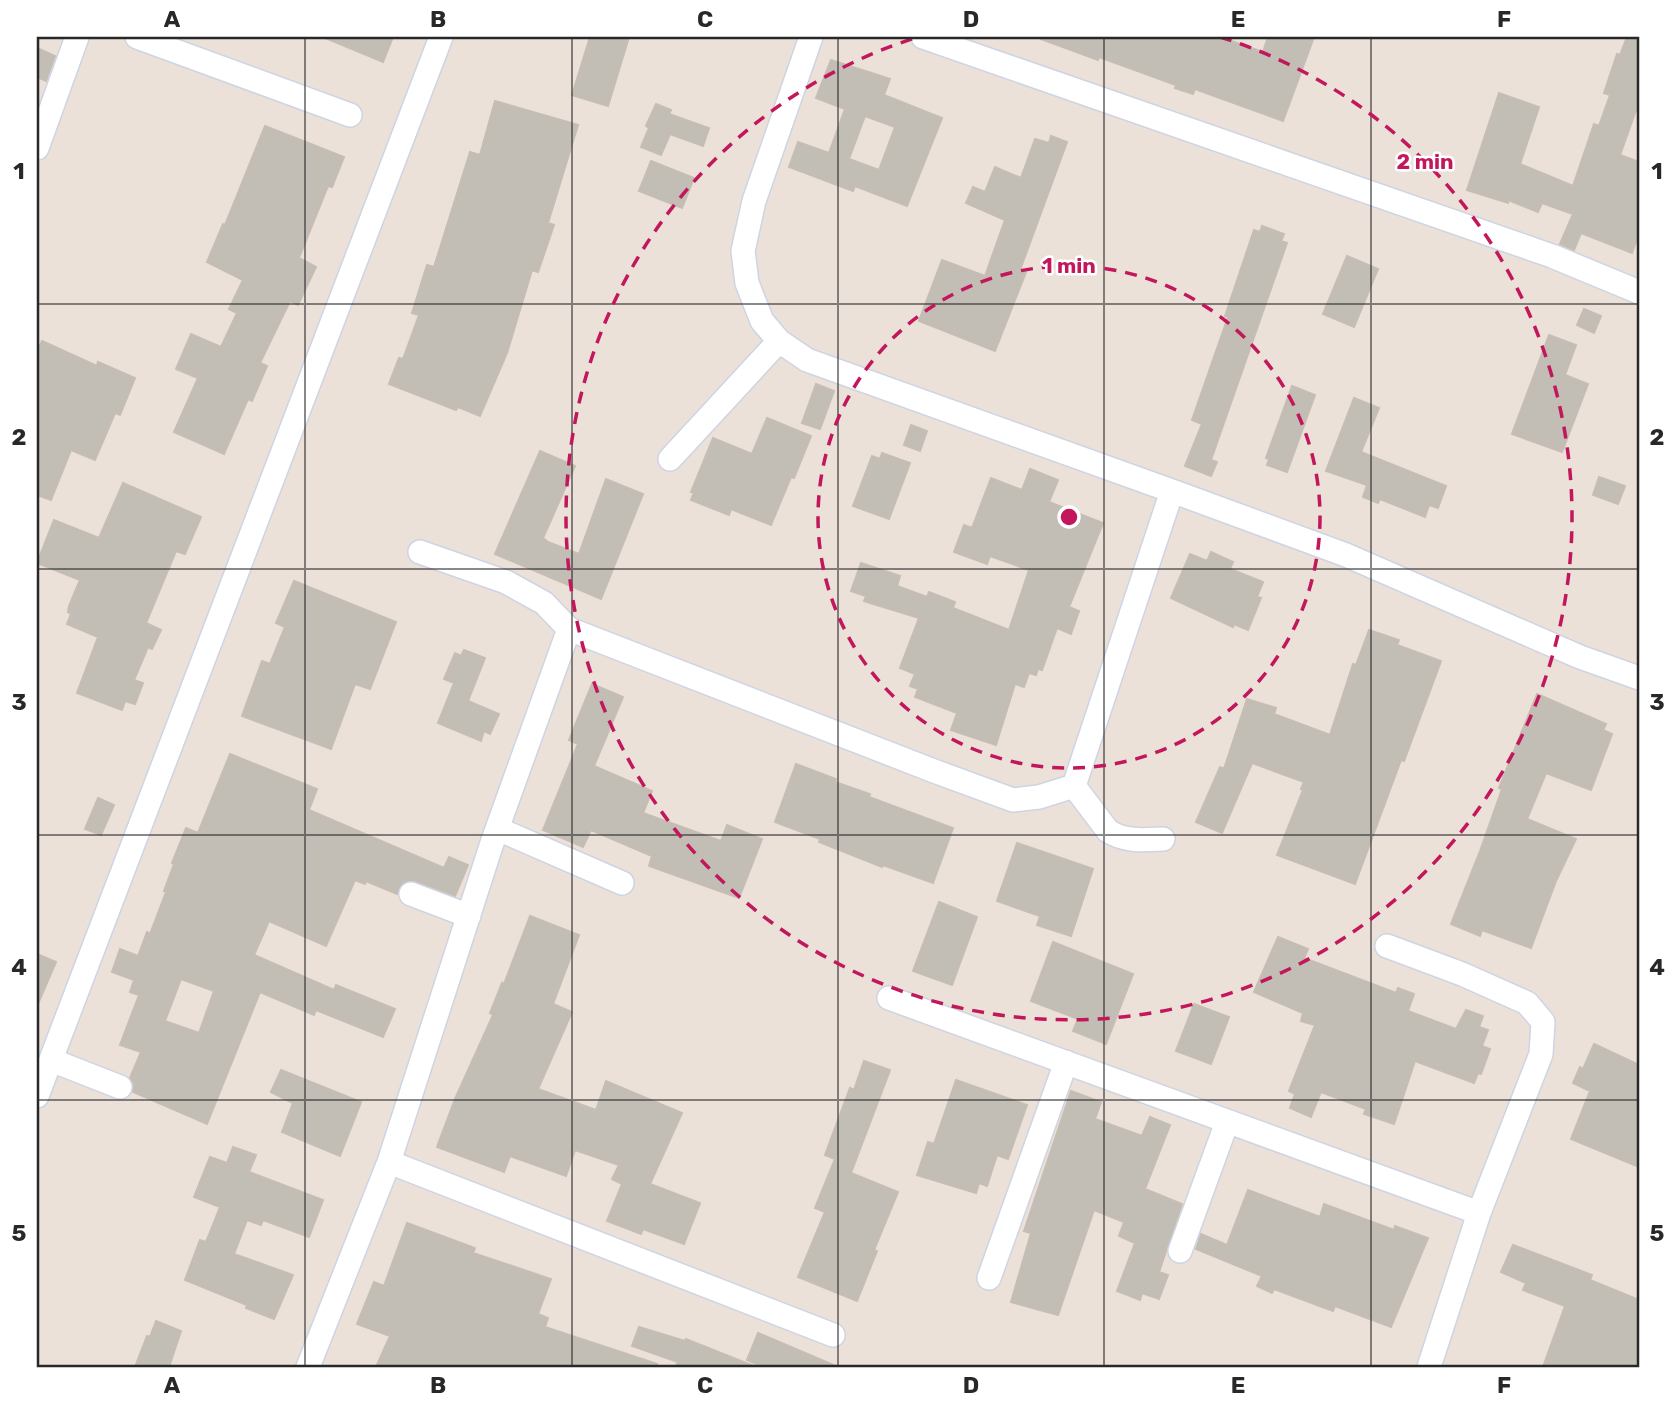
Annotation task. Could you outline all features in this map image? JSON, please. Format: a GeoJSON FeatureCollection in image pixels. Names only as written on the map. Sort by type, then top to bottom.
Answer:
{"type":"FeatureCollection","features":[{"type":"Feature","properties":{"kind":"street"},"geometry":{"type":"LineString","coordinates":[[37,148],[77,37]]}},
{"type":"Feature","properties":{"kind":"street"},"geometry":{"type":"LineString","coordinates":[[137,37],[350,115]]}},
{"type":"Feature","properties":{"kind":"street"},"geometry":{"type":"LineString","coordinates":[[37,1096],[441,37]]}},
{"type":"Feature","properties":{"kind":"street"},"geometry":{"type":"LineString","coordinates":[[811,37],[754,201],[744,251],[747,283],[762,321],[779,341],[807,360],[1346,555],[1580,657],[1639,678]]}},
{"type":"Feature","properties":{"kind":"street"},"geometry":{"type":"LineString","coordinates":[[923,37],[1552,256],[1639,292]]}},
{"type":"Feature","properties":{"kind":"street"},"geometry":{"type":"LineString","coordinates":[[670,459],[779,341]]}},
{"type":"Feature","properties":{"kind":"street"},"geometry":{"type":"LineString","coordinates":[[1074,786],[1172,491]]}},
{"type":"Feature","properties":{"kind":"street"},"geometry":{"type":"LineString","coordinates":[[420,552],[506,582],[544,603],[569,629],[1013,800],[1039,797],[1074,786]]}},
{"type":"Feature","properties":{"kind":"street"},"geometry":{"type":"LineString","coordinates":[[308,1367],[388,1162],[498,829],[569,629]]}},
{"type":"Feature","properties":{"kind":"street"},"geometry":{"type":"LineString","coordinates":[[1074,786],[1108,831],[1115,836],[1124,839],[1163,839]]}},
{"type":"Feature","properties":{"kind":"street"},"geometry":{"type":"LineString","coordinates":[[498,829],[622,883]]}},
{"type":"Feature","properties":{"kind":"street"},"geometry":{"type":"LineString","coordinates":[[411,894],[469,916]]}},
{"type":"Feature","properties":{"kind":"street"},"geometry":{"type":"LineString","coordinates":[[1387,946],[1462,974],[1527,1003],[1543,1022],[1541,1054],[1479,1213],[1429,1367]]}},
{"type":"Feature","properties":{"kind":"street"},"geometry":{"type":"LineString","coordinates":[[889,998],[1479,1213]]}},
{"type":"Feature","properties":{"kind":"street"},"geometry":{"type":"LineString","coordinates":[[51,1060],[120,1087]]}},
{"type":"Feature","properties":{"kind":"street"},"geometry":{"type":"LineString","coordinates":[[989,1278],[1066,1062]]}},
{"type":"Feature","properties":{"kind":"street"},"geometry":{"type":"LineString","coordinates":[[1180,1251],[1227,1122]]}},
{"type":"Feature","properties":{"kind":"street"},"geometry":{"type":"LineString","coordinates":[[388,1162],[833,1335]]}},
{"type":"Feature","properties":{"kind":"building"},"geometry":{"type":"Polygon","coordinates":[[[323,37],[393,37],[383,62],[323,37]]]}},
{"type":"Feature","properties":{"kind":"building"},"geometry":{"type":"Polygon","coordinates":[[[590,37],[629,37],[608,106],[572,95],[590,37]]]}},
{"type":"Feature","properties":{"kind":"building"},"geometry":{"type":"Polygon","coordinates":[[[1041,37],[1220,37],[1263,52],[1268,37],[1314,37],[1283,121],[1195,89],[1193,94],[1175,88],[1176,85],[1099,57],[1098,60],[1041,37]]]}},
{"type":"Feature","properties":{"kind":"building"},"geometry":{"type":"Polygon","coordinates":[[[1627,37],[1639,37],[1639,102],[1620,155],[1639,162],[1639,233],[1632,253],[1581,233],[1574,250],[1560,244],[1573,214],[1542,203],[1538,212],[1508,200],[1508,203],[1467,190],[1499,93],[1539,107],[1520,164],[1573,186],[1594,124],[1599,126],[1610,95],[1604,93],[1617,54],[1620,55],[1627,37]]]}},
{"type":"Feature","properties":{"kind":"building"},"geometry":{"type":"Polygon","coordinates":[[[37,48],[55,56],[46,81],[37,77],[37,48]]]}},
{"type":"Feature","properties":{"kind":"building"},"geometry":{"type":"Polygon","coordinates":[[[831,60],[890,79],[884,95],[942,118],[907,206],[855,186],[853,191],[789,167],[798,142],[829,153],[845,109],[816,98],[831,60]],[[865,116],[849,159],[879,170],[895,127],[865,116]]]}},
{"type":"Feature","properties":{"kind":"building"},"geometry":{"type":"Polygon","coordinates":[[[495,101],[578,125],[548,223],[554,225],[538,272],[532,270],[507,353],[480,416],[458,407],[456,410],[389,384],[399,358],[403,359],[419,315],[412,313],[427,265],[434,267],[470,152],[480,155],[495,101]]]}},
{"type":"Feature","properties":{"kind":"building"},"geometry":{"type":"Polygon","coordinates":[[[656,104],[671,110],[669,114],[709,128],[703,146],[670,134],[661,155],[641,147],[649,128],[646,126],[656,104]]]}},
{"type":"Feature","properties":{"kind":"building"},"geometry":{"type":"Polygon","coordinates":[[[265,126],[344,157],[332,187],[328,186],[299,258],[316,267],[298,305],[290,301],[260,363],[267,366],[252,401],[248,399],[224,454],[174,432],[198,378],[176,369],[191,334],[221,347],[237,313],[229,309],[243,280],[207,262],[265,126]]]}},
{"type":"Feature","properties":{"kind":"building"},"geometry":{"type":"Polygon","coordinates":[[[1051,136],[1067,142],[1020,270],[1026,272],[995,351],[919,321],[942,260],[985,276],[1005,220],[966,203],[973,187],[985,192],[995,167],[1021,178],[1035,139],[1049,143],[1051,136]]]}},
{"type":"Feature","properties":{"kind":"building"},"geometry":{"type":"Polygon","coordinates":[[[651,161],[694,178],[682,208],[639,191],[651,161]]]}},
{"type":"Feature","properties":{"kind":"building"},"geometry":{"type":"Polygon","coordinates":[[[1262,226],[1284,234],[1281,241],[1287,243],[1211,460],[1217,462],[1211,476],[1185,466],[1202,424],[1192,420],[1228,317],[1225,316],[1254,230],[1260,232],[1262,226]]]}},
{"type":"Feature","properties":{"kind":"building"},"geometry":{"type":"Polygon","coordinates":[[[1347,256],[1378,269],[1354,327],[1323,314],[1347,256]]]}},
{"type":"Feature","properties":{"kind":"building"},"geometry":{"type":"Polygon","coordinates":[[[1584,309],[1601,316],[1594,333],[1577,325],[1584,309]]]}},
{"type":"Feature","properties":{"kind":"building"},"geometry":{"type":"Polygon","coordinates":[[[1549,335],[1576,345],[1565,375],[1588,384],[1562,452],[1512,434],[1549,335]]]}},
{"type":"Feature","properties":{"kind":"building"},"geometry":{"type":"Polygon","coordinates":[[[42,341],[97,366],[98,362],[135,378],[120,415],[115,413],[95,460],[71,450],[51,500],[37,495],[37,352],[42,341]]]}},
{"type":"Feature","properties":{"kind":"building"},"geometry":{"type":"Polygon","coordinates":[[[816,384],[834,391],[820,429],[802,423],[816,384]]]}},
{"type":"Feature","properties":{"kind":"building"},"geometry":{"type":"Polygon","coordinates":[[[1292,386],[1315,395],[1287,472],[1267,465],[1269,459],[1266,458],[1292,386]]]}},
{"type":"Feature","properties":{"kind":"building"},"geometry":{"type":"Polygon","coordinates":[[[1354,398],[1379,408],[1361,452],[1446,486],[1438,508],[1429,505],[1425,517],[1380,499],[1378,503],[1363,497],[1367,485],[1326,471],[1354,398]]]}},
{"type":"Feature","properties":{"kind":"building"},"geometry":{"type":"Polygon","coordinates":[[[767,418],[811,436],[771,525],[731,509],[729,515],[691,500],[694,492],[691,492],[713,438],[752,454],[767,418]]]}},
{"type":"Feature","properties":{"kind":"building"},"geometry":{"type":"Polygon","coordinates":[[[911,425],[927,431],[920,451],[904,445],[911,425]]]}},
{"type":"Feature","properties":{"kind":"building"},"geometry":{"type":"Polygon","coordinates":[[[540,451],[575,466],[543,538],[548,542],[579,554],[606,479],[643,494],[601,599],[495,554],[540,451]]]}},
{"type":"Feature","properties":{"kind":"building"},"geometry":{"type":"Polygon","coordinates":[[[882,453],[910,463],[889,519],[853,506],[872,456],[880,459],[882,453]]]}},
{"type":"Feature","properties":{"kind":"building"},"geometry":{"type":"Polygon","coordinates":[[[1030,469],[1058,480],[1049,502],[1103,523],[1069,607],[1079,611],[1071,634],[1057,628],[1042,670],[1038,669],[1036,675],[1029,673],[1024,687],[1015,684],[996,745],[951,730],[957,713],[915,697],[918,689],[910,686],[915,674],[900,668],[919,618],[864,601],[866,596],[851,591],[861,563],[900,576],[897,586],[927,597],[929,592],[955,602],[953,608],[1009,630],[1029,570],[990,556],[987,564],[954,552],[964,525],[972,528],[991,478],[1022,490],[1030,469]]]}},
{"type":"Feature","properties":{"kind":"building"},"geometry":{"type":"Polygon","coordinates":[[[1599,477],[1625,486],[1618,504],[1593,495],[1599,477]]]}},
{"type":"Feature","properties":{"kind":"building"},"geometry":{"type":"Polygon","coordinates":[[[123,483],[201,517],[185,554],[176,551],[146,623],[161,630],[152,649],[148,647],[134,680],[143,683],[135,704],[125,701],[122,710],[77,693],[98,637],[67,624],[71,614],[68,612],[69,606],[80,580],[37,563],[54,520],[99,538],[123,483]]]}},
{"type":"Feature","properties":{"kind":"building"},"geometry":{"type":"Polygon","coordinates":[[[1211,552],[1233,562],[1230,569],[1263,582],[1257,597],[1261,598],[1248,630],[1234,624],[1233,627],[1171,598],[1190,554],[1207,561],[1211,552]]]}},
{"type":"Feature","properties":{"kind":"building"},"geometry":{"type":"Polygon","coordinates":[[[294,581],[396,622],[370,689],[355,684],[331,749],[242,716],[262,661],[270,664],[285,627],[276,623],[294,581]]]}},
{"type":"Feature","properties":{"kind":"building"},"geometry":{"type":"Polygon","coordinates":[[[1369,630],[1399,640],[1397,645],[1441,661],[1355,884],[1277,855],[1304,782],[1252,763],[1222,833],[1196,822],[1220,767],[1224,769],[1247,699],[1276,708],[1274,714],[1330,735],[1353,664],[1356,665],[1369,630]]]}},
{"type":"Feature","properties":{"kind":"building"},"geometry":{"type":"Polygon","coordinates":[[[464,650],[485,658],[468,701],[499,714],[490,734],[484,731],[481,741],[438,723],[454,683],[444,679],[455,653],[461,656],[464,650]]]}},
{"type":"Feature","properties":{"kind":"building"},"geometry":{"type":"Polygon","coordinates":[[[592,684],[623,697],[594,766],[652,791],[643,813],[721,841],[727,825],[762,839],[739,898],[649,866],[652,856],[591,830],[583,847],[543,830],[578,744],[569,740],[592,684]]]}},
{"type":"Feature","properties":{"kind":"building"},"geometry":{"type":"Polygon","coordinates":[[[1537,694],[1606,724],[1603,730],[1612,734],[1591,790],[1546,773],[1527,819],[1576,839],[1556,881],[1531,948],[1482,930],[1480,936],[1451,924],[1502,789],[1499,788],[1537,694]]]}},
{"type":"Feature","properties":{"kind":"building"},"geometry":{"type":"Polygon","coordinates":[[[230,754],[317,789],[309,810],[444,868],[449,857],[468,865],[455,896],[415,881],[403,883],[397,894],[366,881],[365,884],[355,880],[326,946],[269,921],[254,955],[334,990],[336,985],[395,1009],[383,1037],[316,1010],[314,1015],[260,992],[207,1124],[133,1092],[134,1084],[130,1078],[141,1052],[120,1045],[139,995],[130,992],[134,980],[112,972],[120,949],[138,956],[147,932],[150,934],[166,892],[164,891],[174,864],[172,863],[186,828],[198,833],[230,754]],[[181,979],[165,1021],[199,1033],[214,991],[181,979]]]}},
{"type":"Feature","properties":{"kind":"building"},"geometry":{"type":"Polygon","coordinates":[[[796,764],[870,794],[869,797],[953,828],[933,883],[883,865],[882,867],[775,822],[796,764]]]}},
{"type":"Feature","properties":{"kind":"building"},"geometry":{"type":"Polygon","coordinates":[[[98,798],[114,805],[101,835],[85,829],[98,798]]]}},
{"type":"Feature","properties":{"kind":"building"},"geometry":{"type":"Polygon","coordinates":[[[1017,843],[1093,869],[1071,936],[1037,925],[1040,916],[997,901],[1017,843]]]}},
{"type":"Feature","properties":{"kind":"building"},"geometry":{"type":"Polygon","coordinates":[[[939,902],[977,917],[952,985],[913,971],[939,902]]]}},
{"type":"Feature","properties":{"kind":"building"},"geometry":{"type":"Polygon","coordinates":[[[530,916],[579,935],[553,1004],[572,1012],[538,1089],[596,1110],[606,1081],[682,1113],[650,1184],[700,1203],[684,1244],[643,1229],[641,1234],[607,1221],[622,1184],[612,1179],[619,1165],[575,1150],[566,1176],[510,1156],[504,1172],[437,1147],[455,1099],[493,1015],[490,1013],[530,916]]]}},
{"type":"Feature","properties":{"kind":"building"},"geometry":{"type":"Polygon","coordinates":[[[1278,937],[1308,949],[1304,958],[1396,993],[1398,988],[1414,994],[1408,1011],[1456,1029],[1466,1010],[1483,1016],[1479,1027],[1488,1030],[1482,1046],[1490,1049],[1481,1074],[1478,1073],[1474,1083],[1415,1061],[1394,1124],[1364,1114],[1366,1109],[1321,1092],[1311,1117],[1290,1108],[1295,1094],[1289,1091],[1315,1025],[1301,1021],[1303,1013],[1254,992],[1278,937]]]}},
{"type":"Feature","properties":{"kind":"building"},"geometry":{"type":"Polygon","coordinates":[[[1053,942],[1133,974],[1106,1044],[1073,1031],[1078,1019],[1031,1001],[1053,942]]]}},
{"type":"Feature","properties":{"kind":"building"},"geometry":{"type":"Polygon","coordinates":[[[37,954],[56,962],[37,1006],[37,954]]]}},
{"type":"Feature","properties":{"kind":"building"},"geometry":{"type":"Polygon","coordinates":[[[1194,1004],[1229,1017],[1211,1064],[1176,1051],[1194,1004]]]}},
{"type":"Feature","properties":{"kind":"building"},"geometry":{"type":"Polygon","coordinates":[[[1594,1044],[1639,1065],[1639,1167],[1571,1139],[1590,1091],[1573,1083],[1580,1067],[1583,1069],[1594,1044]]]}},
{"type":"Feature","properties":{"kind":"building"},"geometry":{"type":"Polygon","coordinates":[[[864,1061],[890,1070],[851,1173],[898,1192],[857,1301],[798,1277],[825,1212],[815,1208],[835,1159],[825,1155],[850,1088],[854,1090],[864,1061]]]}},
{"type":"Feature","properties":{"kind":"building"},"geometry":{"type":"Polygon","coordinates":[[[281,1070],[361,1102],[340,1156],[282,1132],[293,1103],[271,1092],[281,1070]]]}},
{"type":"Feature","properties":{"kind":"building"},"geometry":{"type":"Polygon","coordinates":[[[956,1080],[1027,1105],[1008,1159],[997,1155],[987,1186],[979,1183],[976,1193],[917,1175],[928,1142],[934,1144],[956,1080]]]}},
{"type":"Feature","properties":{"kind":"building"},"geometry":{"type":"Polygon","coordinates":[[[1071,1091],[1101,1102],[1095,1119],[1142,1136],[1150,1117],[1170,1125],[1145,1189],[1182,1204],[1159,1272],[1168,1275],[1159,1299],[1142,1293],[1140,1300],[1117,1291],[1135,1243],[1119,1236],[1124,1222],[1094,1210],[1058,1315],[1011,1302],[1031,1233],[1024,1231],[1071,1091]]]}},
{"type":"Feature","properties":{"kind":"building"},"geometry":{"type":"Polygon","coordinates":[[[233,1147],[256,1155],[249,1172],[323,1200],[309,1237],[263,1220],[261,1225],[247,1220],[234,1254],[293,1275],[274,1319],[185,1280],[200,1240],[206,1242],[220,1207],[194,1197],[210,1157],[227,1163],[233,1147]]]}},
{"type":"Feature","properties":{"kind":"building"},"geometry":{"type":"Polygon","coordinates":[[[1248,1190],[1320,1217],[1324,1204],[1394,1230],[1395,1226],[1428,1238],[1391,1327],[1335,1306],[1333,1311],[1274,1289],[1272,1293],[1257,1286],[1262,1276],[1196,1249],[1201,1234],[1227,1245],[1248,1190]]]}},
{"type":"Feature","properties":{"kind":"building"},"geometry":{"type":"Polygon","coordinates":[[[407,1223],[475,1248],[473,1253],[551,1279],[538,1314],[548,1318],[545,1327],[657,1364],[656,1367],[376,1367],[390,1336],[357,1324],[374,1282],[384,1286],[407,1223]]]}},
{"type":"Feature","properties":{"kind":"building"},"geometry":{"type":"Polygon","coordinates":[[[1513,1245],[1592,1275],[1590,1280],[1639,1300],[1639,1367],[1543,1367],[1565,1306],[1523,1290],[1526,1283],[1501,1272],[1513,1245]]]}},
{"type":"Feature","properties":{"kind":"building"},"geometry":{"type":"Polygon","coordinates":[[[156,1321],[181,1331],[169,1367],[135,1367],[147,1336],[150,1337],[156,1321]]]}},
{"type":"Feature","properties":{"kind":"building"},"geometry":{"type":"Polygon","coordinates":[[[639,1327],[685,1341],[686,1339],[756,1367],[675,1367],[678,1362],[632,1346],[639,1327]]]}},
{"type":"Feature","properties":{"kind":"building"},"geometry":{"type":"Polygon","coordinates":[[[758,1333],[838,1367],[763,1367],[747,1360],[758,1333]]]}}]}
